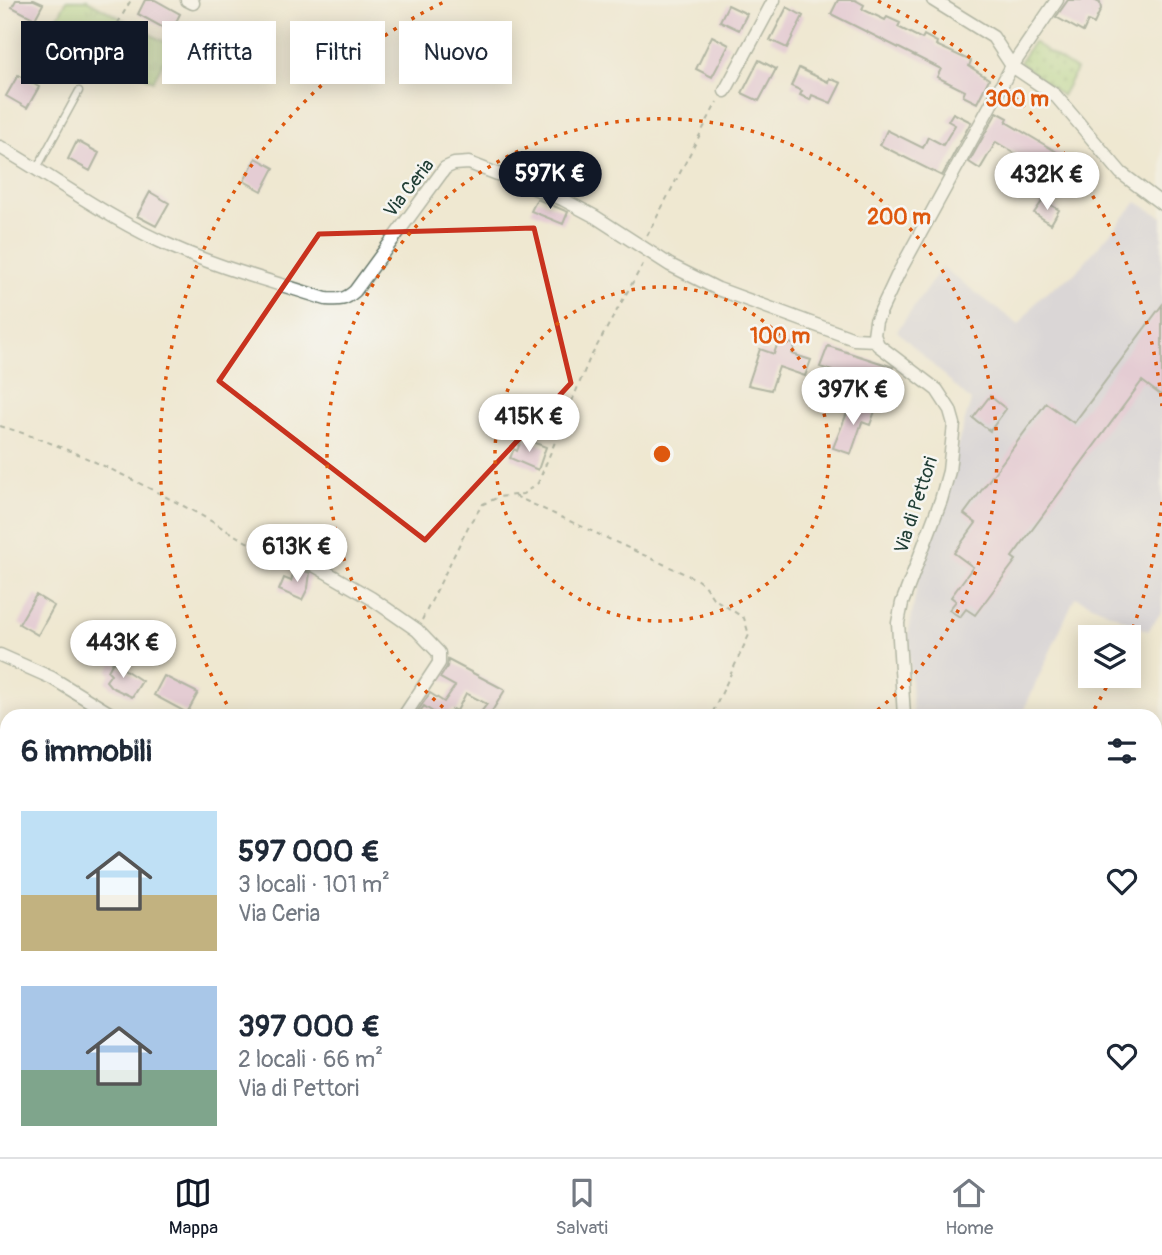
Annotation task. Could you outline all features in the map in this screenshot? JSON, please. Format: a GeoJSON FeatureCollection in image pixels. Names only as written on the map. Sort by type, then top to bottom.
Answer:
{"type":"FeatureCollection","features":[{"type":"Feature","properties":{"kind":"street"},"geometry":{"type":"LineString","coordinates":[[725,91],[774,0]]}},
{"type":"Feature","properties":{"kind":"street"},"geometry":{"type":"LineString","coordinates":[[933,0],[993,37],[1012,66],[1055,95],[1121,173],[1162,204]]}},
{"type":"Feature","properties":{"kind":"street"},"geometry":{"type":"LineString","coordinates":[[875,340],[876,321],[889,292],[1012,66],[1057,0]]}},
{"type":"Feature","properties":{"kind":"street"},"geometry":{"type":"LineString","coordinates":[[1001,48],[1020,46],[1028,41]]}},
{"type":"Feature","properties":{"kind":"street","name":"Via Ceria"},"geometry":{"type":"LineString","coordinates":[[0,147],[170,246],[217,264],[326,299],[338,300],[346,299],[355,290],[445,168],[454,164],[479,166],[562,198],[718,289],[854,339],[875,340]]}},
{"type":"Feature","properties":{"kind":"street","name":"Via di Pettori"},"geometry":{"type":"LineString","coordinates":[[875,340],[883,351],[937,390],[950,410],[954,424],[954,444],[944,490],[902,603],[898,623],[904,709]]}},
{"type":"Feature","properties":{"kind":"street"},"geometry":{"type":"LineString","coordinates":[[285,558],[300,559],[312,564],[371,598],[417,630],[435,648],[441,658],[409,709]]}},
{"type":"Feature","properties":{"kind":"street"},"geometry":{"type":"LineString","coordinates":[[0,655],[52,678],[103,709]]}},
{"type":"Feature","properties":{"kind":"lane"},"geometry":{"type":"LineString","coordinates":[[37,168],[79,91]]}},
{"type":"Feature","properties":{"kind":"path"},"geometry":{"type":"LineString","coordinates":[[79,91],[131,0]]}},
{"type":"Feature","properties":{"kind":"path"},"geometry":{"type":"LineString","coordinates":[[417,630],[479,508],[489,500],[523,494],[538,483],[589,360],[725,91]]}},
{"type":"Feature","properties":{"kind":"path"},"geometry":{"type":"LineString","coordinates":[[0,426],[45,439],[82,454],[197,513],[240,540],[285,558]]}},
{"type":"Feature","properties":{"kind":"path"},"geometry":{"type":"LineString","coordinates":[[515,496],[696,579],[705,585],[713,598],[744,618],[749,635],[714,709]]}},
{"type":"Feature","properties":{"kind":"highlighted area"},"geometry":{"type":"Polygon","coordinates":[[[534,228],[571,383],[425,540],[219,381],[319,234],[534,228]]]}},
{"type":"Feature","properties":{"kind":"shaded area"},"geometry":{"type":"Polygon","coordinates":[[[1137,202],[1162,217],[1162,611],[1148,631],[1141,625],[1135,625],[1075,597],[1024,709],[913,709],[908,636],[919,575],[971,401],[897,331],[942,267],[1019,325],[1040,297],[1074,274],[1137,202]]]}},
{"type":"Feature","properties":{"kind":"green space"},"geometry":{"type":"Polygon","coordinates":[[[67,0],[87,0],[126,21],[56,21],[67,0]]]}},
{"type":"Feature","properties":{"kind":"green space"},"geometry":{"type":"Polygon","coordinates":[[[148,33],[162,41],[162,64],[153,81],[148,78],[148,33]]]}},
{"type":"Feature","properties":{"kind":"green space"},"geometry":{"type":"Polygon","coordinates":[[[1033,42],[1076,70],[1062,96],[1020,62],[1033,42]]]}},
{"type":"Feature","properties":{"kind":"building"},"geometry":{"type":"Polygon","coordinates":[[[16,0],[34,0],[43,4],[35,19],[12,7],[16,0]]]}},
{"type":"Feature","properties":{"kind":"building"},"geometry":{"type":"Polygon","coordinates":[[[145,0],[155,0],[180,14],[176,21],[162,21],[162,27],[138,14],[145,0]]]}},
{"type":"Feature","properties":{"kind":"building"},"geometry":{"type":"Polygon","coordinates":[[[838,0],[855,0],[864,5],[862,9],[885,20],[887,17],[900,23],[898,27],[922,39],[924,35],[937,42],[936,45],[971,61],[969,66],[989,79],[977,103],[963,96],[965,91],[937,77],[941,69],[831,14],[838,0]]]}},
{"type":"Feature","properties":{"kind":"building"},"geometry":{"type":"Polygon","coordinates":[[[1068,0],[1094,0],[1100,3],[1101,9],[1094,24],[1088,21],[1083,32],[1056,17],[1068,0]]]}},
{"type":"Feature","properties":{"kind":"building"},"geometry":{"type":"Polygon","coordinates":[[[728,5],[747,14],[739,30],[720,21],[728,5]]]}},
{"type":"Feature","properties":{"kind":"building"},"geometry":{"type":"Polygon","coordinates":[[[787,7],[803,16],[787,48],[770,40],[787,7]]]}},
{"type":"Feature","properties":{"kind":"building"},"geometry":{"type":"Polygon","coordinates":[[[712,36],[729,45],[712,77],[696,69],[712,36]]]}},
{"type":"Feature","properties":{"kind":"building"},"geometry":{"type":"Polygon","coordinates":[[[759,60],[776,69],[759,101],[742,93],[759,60]]]}},
{"type":"Feature","properties":{"kind":"building"},"geometry":{"type":"Polygon","coordinates":[[[799,68],[828,82],[829,78],[841,83],[831,103],[812,95],[810,100],[800,95],[802,91],[791,86],[799,68]]]}},
{"type":"Feature","properties":{"kind":"building"},"geometry":{"type":"Polygon","coordinates":[[[18,75],[21,77],[21,84],[39,87],[27,108],[6,96],[18,75]]]}},
{"type":"Feature","properties":{"kind":"building"},"geometry":{"type":"Polygon","coordinates":[[[997,112],[1008,118],[1006,122],[1079,165],[1082,161],[1096,169],[1089,182],[1074,174],[1068,185],[996,142],[980,169],[969,162],[997,112]]]}},
{"type":"Feature","properties":{"kind":"building"},"geometry":{"type":"Polygon","coordinates":[[[953,113],[971,122],[942,176],[880,145],[887,130],[923,148],[928,137],[943,145],[955,125],[948,121],[953,113]]]}},
{"type":"Feature","properties":{"kind":"building"},"geometry":{"type":"Polygon","coordinates":[[[77,141],[99,153],[90,171],[68,159],[77,141]]]}},
{"type":"Feature","properties":{"kind":"building"},"geometry":{"type":"Polygon","coordinates":[[[256,158],[274,168],[262,191],[244,181],[256,158]]]}},
{"type":"Feature","properties":{"kind":"building"},"geometry":{"type":"Polygon","coordinates":[[[150,192],[169,203],[156,226],[137,216],[150,192]]]}},
{"type":"Feature","properties":{"kind":"building"},"geometry":{"type":"Polygon","coordinates":[[[537,199],[568,212],[563,224],[531,211],[537,199]]]}},
{"type":"Feature","properties":{"kind":"building"},"geometry":{"type":"Polygon","coordinates":[[[1043,200],[1059,210],[1051,224],[1034,213],[1043,200]]]}},
{"type":"Feature","properties":{"kind":"building"},"geometry":{"type":"Polygon","coordinates":[[[1162,305],[1162,396],[1142,381],[1012,557],[1016,560],[975,615],[966,609],[960,617],[949,610],[956,601],[951,597],[973,567],[954,553],[976,523],[964,514],[1046,403],[1074,423],[1162,305]]]}},
{"type":"Feature","properties":{"kind":"building"},"geometry":{"type":"Polygon","coordinates":[[[779,339],[795,345],[792,354],[811,360],[805,376],[779,367],[771,390],[748,385],[760,349],[774,354],[779,339]]]}},
{"type":"Feature","properties":{"kind":"building"},"geometry":{"type":"Polygon","coordinates":[[[828,346],[893,367],[885,389],[820,367],[828,346]]]}},
{"type":"Feature","properties":{"kind":"building"},"geometry":{"type":"Polygon","coordinates":[[[990,396],[1006,409],[990,431],[973,418],[990,396]]]}},
{"type":"Feature","properties":{"kind":"building"},"geometry":{"type":"Polygon","coordinates":[[[515,398],[562,413],[554,432],[509,415],[515,398]]]}},
{"type":"Feature","properties":{"kind":"building"},"geometry":{"type":"Polygon","coordinates":[[[851,403],[875,411],[870,425],[862,422],[851,454],[833,448],[851,403]]]}},
{"type":"Feature","properties":{"kind":"building"},"geometry":{"type":"Polygon","coordinates":[[[522,438],[546,447],[538,470],[510,458],[514,449],[517,451],[522,438]]]}},
{"type":"Feature","properties":{"kind":"building"},"geometry":{"type":"Polygon","coordinates":[[[295,567],[310,573],[308,588],[302,600],[279,590],[284,578],[291,581],[295,567]]]}},
{"type":"Feature","properties":{"kind":"building"},"geometry":{"type":"Polygon","coordinates":[[[36,595],[54,606],[38,635],[19,624],[36,595]]]}},
{"type":"Feature","properties":{"kind":"building"},"geometry":{"type":"Polygon","coordinates":[[[448,660],[505,690],[493,709],[483,709],[487,704],[466,693],[458,709],[428,709],[424,706],[419,709],[430,693],[444,702],[455,686],[440,678],[448,660]]]}},
{"type":"Feature","properties":{"kind":"building"},"geometry":{"type":"Polygon","coordinates":[[[113,662],[142,681],[132,697],[111,687],[106,681],[111,674],[108,671],[113,662]]]}},
{"type":"Feature","properties":{"kind":"building"},"geometry":{"type":"Polygon","coordinates":[[[164,676],[198,693],[189,709],[180,709],[154,695],[164,676]]]}}]}
